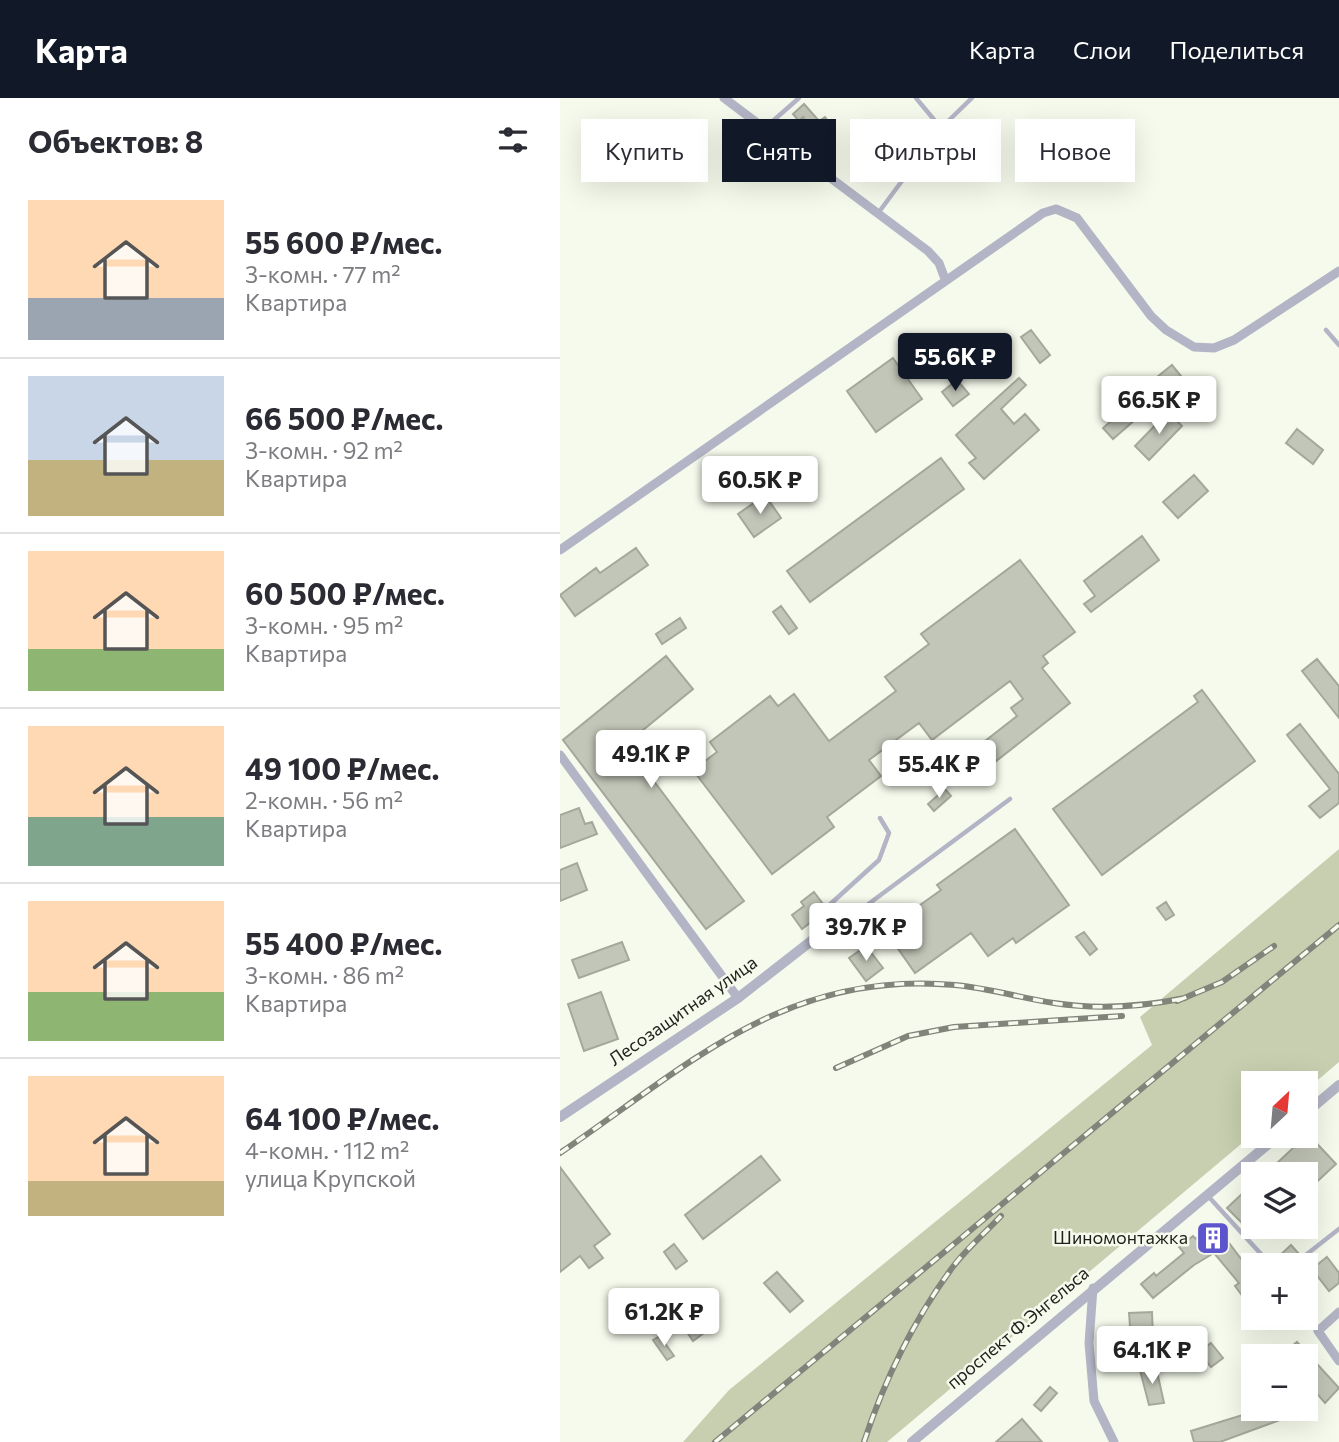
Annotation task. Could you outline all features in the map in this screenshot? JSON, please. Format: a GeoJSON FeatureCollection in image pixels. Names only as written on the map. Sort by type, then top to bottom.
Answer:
{"type":"FeatureCollection","features":[{"type":"Feature","properties":{"kind":"street"},"geometry":{"type":"LineString","coordinates":[[724,98],[754,119]]}},
{"type":"Feature","properties":{"kind":"street"},"geometry":{"type":"LineString","coordinates":[[836,181],[928,251],[939,263],[945,279]]}},
{"type":"Feature","properties":{"kind":"street"},"geometry":{"type":"LineString","coordinates":[[560,550],[1043,213],[1056,209],[1077,218],[1151,317],[1194,347],[1214,348],[1234,340],[1339,271]]}},
{"type":"Feature","properties":{"kind":"street"},"geometry":{"type":"LineString","coordinates":[[560,755],[738,998]]}},
{"type":"Feature","properties":{"kind":"street","name":"Лесозащитная улица"},"geometry":{"type":"LineString","coordinates":[[560,1117],[738,998],[824,931]]}},
{"type":"Feature","properties":{"kind":"street"},"geometry":{"type":"LineString","coordinates":[[1318,1103],[1339,1086]]}},
{"type":"Feature","properties":{"kind":"street","name":"проспект Ф.Энгельса"},"geometry":{"type":"LineString","coordinates":[[912,1442],[1093,1287],[1263,1148]]}},
{"type":"Feature","properties":{"kind":"street"},"geometry":{"type":"LineString","coordinates":[[1093,1287],[1089,1343],[1094,1401],[1114,1442]]}},
{"type":"Feature","properties":{"kind":"street"},"geometry":{"type":"LineString","coordinates":[[1339,1312],[1318,1331],[1339,1361]]}},
{"type":"Feature","properties":{"kind":"lane"},"geometry":{"type":"LineString","coordinates":[[775,119],[799,98]]}},
{"type":"Feature","properties":{"kind":"lane"},"geometry":{"type":"LineString","coordinates":[[916,98],[934,119]]}},
{"type":"Feature","properties":{"kind":"lane"},"geometry":{"type":"LineString","coordinates":[[950,119],[972,98]]}},
{"type":"Feature","properties":{"kind":"lane"},"geometry":{"type":"LineString","coordinates":[[878,213],[901,182]]}},
{"type":"Feature","properties":{"kind":"lane"},"geometry":{"type":"LineString","coordinates":[[1326,330],[1339,345]]}},
{"type":"Feature","properties":{"kind":"lane"},"geometry":{"type":"LineString","coordinates":[[824,931],[859,911],[1010,799]]}},
{"type":"Feature","properties":{"kind":"lane"},"geometry":{"type":"LineString","coordinates":[[824,931],[826,908],[879,860],[889,833],[880,818]]}},
{"type":"Feature","properties":{"kind":"lane"},"geometry":{"type":"LineString","coordinates":[[1206,1194],[1260,1253]]}},
{"type":"Feature","properties":{"kind":"lane"},"geometry":{"type":"LineString","coordinates":[[1308,1253],[1339,1229]]}},
{"type":"Feature","properties":{"kind":"green space"},"geometry":{"type":"Polygon","coordinates":[[[1339,849],[1339,1062],[1318,1080],[1318,1071],[1241,1071],[1241,1144],[887,1442],[683,1442],[729,1390],[1152,1045],[1140,1017],[1339,849]]]}},
{"type":"Feature","properties":{"kind":"building"},"geometry":{"type":"Polygon","coordinates":[[[804,104],[817,119],[797,119],[793,114],[804,104]]]}},
{"type":"Feature","properties":{"kind":"building"},"geometry":{"type":"Polygon","coordinates":[[[1031,330],[1050,355],[1040,363],[1021,337],[1031,330]]]}},
{"type":"Feature","properties":{"kind":"building"},"geometry":{"type":"Polygon","coordinates":[[[893,358],[922,399],[876,432],[847,391],[893,358]]]}},
{"type":"Feature","properties":{"kind":"building"},"geometry":{"type":"Polygon","coordinates":[[[1172,365],[1185,381],[1164,398],[1151,382],[1172,365]]]}},
{"type":"Feature","properties":{"kind":"building"},"geometry":{"type":"Polygon","coordinates":[[[1019,378],[1026,385],[1001,409],[1014,424],[1025,414],[1039,430],[984,479],[969,463],[976,458],[956,435],[1019,378]]]}},
{"type":"Feature","properties":{"kind":"building"},"geometry":{"type":"Polygon","coordinates":[[[957,380],[969,394],[953,406],[942,392],[957,380]]]}},
{"type":"Feature","properties":{"kind":"building"},"geometry":{"type":"Polygon","coordinates":[[[1126,408],[1136,419],[1113,439],[1103,428],[1126,408]]]}},
{"type":"Feature","properties":{"kind":"building"},"geometry":{"type":"Polygon","coordinates":[[[1168,412],[1182,426],[1149,460],[1135,446],[1168,412]]]}},
{"type":"Feature","properties":{"kind":"building"},"geometry":{"type":"Polygon","coordinates":[[[1297,429],[1323,450],[1313,464],[1286,443],[1297,429]]]}},
{"type":"Feature","properties":{"kind":"building"},"geometry":{"type":"Polygon","coordinates":[[[941,458],[964,489],[810,602],[787,571],[941,458]]]}},
{"type":"Feature","properties":{"kind":"building"},"geometry":{"type":"Polygon","coordinates":[[[1194,475],[1208,491],[1178,518],[1163,502],[1194,475]]]}},
{"type":"Feature","properties":{"kind":"building"},"geometry":{"type":"Polygon","coordinates":[[[765,495],[781,518],[754,537],[738,514],[765,495]]]}},
{"type":"Feature","properties":{"kind":"building"},"geometry":{"type":"Polygon","coordinates":[[[1142,536],[1159,560],[1091,612],[1084,604],[1095,596],[1084,581],[1142,536]]]}},
{"type":"Feature","properties":{"kind":"building"},"geometry":{"type":"Polygon","coordinates":[[[636,548],[648,565],[575,616],[560,595],[596,568],[600,573],[636,548]]]}},
{"type":"Feature","properties":{"kind":"building"},"geometry":{"type":"Polygon","coordinates":[[[1020,560],[1075,632],[1043,656],[1048,663],[1042,668],[1070,703],[967,784],[953,766],[1017,716],[1011,708],[1023,699],[1010,681],[932,740],[919,723],[869,760],[881,776],[827,817],[834,827],[772,874],[693,770],[717,752],[710,742],[770,696],[778,706],[794,694],[829,741],[896,691],[885,677],[929,644],[921,634],[1020,560]]]}},
{"type":"Feature","properties":{"kind":"building"},"geometry":{"type":"Polygon","coordinates":[[[781,606],[797,628],[789,634],[773,612],[781,606]]]}},
{"type":"Feature","properties":{"kind":"building"},"geometry":{"type":"Polygon","coordinates":[[[680,618],[686,628],[662,644],[656,634],[680,618]]]}},
{"type":"Feature","properties":{"kind":"building"},"geometry":{"type":"Polygon","coordinates":[[[666,656],[693,689],[626,744],[744,901],[706,929],[563,740],[666,656]]]}},
{"type":"Feature","properties":{"kind":"building"},"geometry":{"type":"Polygon","coordinates":[[[1317,659],[1339,686],[1339,718],[1302,671],[1317,659]]]}},
{"type":"Feature","properties":{"kind":"building"},"geometry":{"type":"Polygon","coordinates":[[[1202,690],[1255,761],[1102,875],[1053,809],[1198,702],[1194,696],[1202,690]]]}},
{"type":"Feature","properties":{"kind":"building"},"geometry":{"type":"Polygon","coordinates":[[[1300,724],[1339,774],[1339,803],[1320,818],[1309,806],[1330,789],[1287,735],[1300,724]]]}},
{"type":"Feature","properties":{"kind":"building"},"geometry":{"type":"Polygon","coordinates":[[[945,789],[951,796],[934,811],[928,804],[945,789]]]}},
{"type":"Feature","properties":{"kind":"building"},"geometry":{"type":"Polygon","coordinates":[[[579,808],[585,824],[592,822],[597,834],[560,848],[560,815],[579,808]]]}},
{"type":"Feature","properties":{"kind":"building"},"geometry":{"type":"Polygon","coordinates":[[[1015,829],[1069,905],[1016,943],[1013,938],[988,956],[971,933],[915,973],[885,930],[941,890],[937,885],[1015,829]]]}},
{"type":"Feature","properties":{"kind":"building"},"geometry":{"type":"Polygon","coordinates":[[[577,863],[587,890],[560,901],[560,870],[577,863]]]}},
{"type":"Feature","properties":{"kind":"building"},"geometry":{"type":"Polygon","coordinates":[[[814,892],[823,904],[816,911],[820,915],[802,929],[792,915],[804,906],[801,902],[814,892]]]}},
{"type":"Feature","properties":{"kind":"building"},"geometry":{"type":"Polygon","coordinates":[[[1166,902],[1174,915],[1166,920],[1157,908],[1166,902]]]}},
{"type":"Feature","properties":{"kind":"building"},"geometry":{"type":"Polygon","coordinates":[[[1084,932],[1097,949],[1090,955],[1076,937],[1084,932]]]}},
{"type":"Feature","properties":{"kind":"building"},"geometry":{"type":"Polygon","coordinates":[[[622,942],[629,960],[579,978],[572,960],[622,942]]]}},
{"type":"Feature","properties":{"kind":"building"},"geometry":{"type":"Polygon","coordinates":[[[866,946],[883,968],[866,981],[849,958],[866,946]]]}},
{"type":"Feature","properties":{"kind":"building"},"geometry":{"type":"Polygon","coordinates":[[[601,992],[618,1039],[584,1051],[568,1004],[601,992]]]}},
{"type":"Feature","properties":{"kind":"building"},"geometry":{"type":"Polygon","coordinates":[[[1318,1145],[1336,1164],[1318,1181],[1318,1162],[1278,1162],[1293,1148],[1318,1148],[1318,1145]]]}},
{"type":"Feature","properties":{"kind":"building"},"geometry":{"type":"Polygon","coordinates":[[[761,1156],[780,1180],[703,1239],[685,1215],[761,1156]]]}},
{"type":"Feature","properties":{"kind":"building"},"geometry":{"type":"Polygon","coordinates":[[[560,1167],[610,1234],[594,1246],[603,1258],[589,1268],[580,1256],[560,1272],[560,1167]]]}},
{"type":"Feature","properties":{"kind":"building"},"geometry":{"type":"Polygon","coordinates":[[[1241,1195],[1241,1222],[1227,1208],[1241,1195]]]}},
{"type":"Feature","properties":{"kind":"building"},"geometry":{"type":"Polygon","coordinates":[[[1214,1223],[1241,1259],[1241,1294],[1235,1286],[1239,1283],[1214,1253],[1194,1265],[1153,1298],[1141,1284],[1154,1273],[1156,1276],[1184,1253],[1179,1247],[1193,1236],[1196,1239],[1214,1223]]]}},
{"type":"Feature","properties":{"kind":"building"},"geometry":{"type":"Polygon","coordinates":[[[674,1244],[687,1261],[676,1269],[664,1252],[674,1244]]]}},
{"type":"Feature","properties":{"kind":"building"},"geometry":{"type":"Polygon","coordinates":[[[1291,1245],[1298,1253],[1282,1253],[1291,1245]]]}},
{"type":"Feature","properties":{"kind":"building"},"geometry":{"type":"Polygon","coordinates":[[[1327,1257],[1339,1273],[1339,1283],[1329,1291],[1318,1277],[1318,1264],[1327,1257]]]}},
{"type":"Feature","properties":{"kind":"building"},"geometry":{"type":"Polygon","coordinates":[[[777,1272],[803,1301],[790,1312],[764,1283],[777,1272]]]}},
{"type":"Feature","properties":{"kind":"building"},"geometry":{"type":"Polygon","coordinates":[[[696,1312],[708,1330],[693,1341],[681,1323],[696,1312]]]}},
{"type":"Feature","properties":{"kind":"building"},"geometry":{"type":"Polygon","coordinates":[[[1152,1312],[1153,1339],[1131,1340],[1129,1313],[1152,1312]]]}},
{"type":"Feature","properties":{"kind":"building"},"geometry":{"type":"Polygon","coordinates":[[[660,1336],[674,1356],[667,1360],[653,1340],[660,1336]]]}},
{"type":"Feature","properties":{"kind":"building"},"geometry":{"type":"Polygon","coordinates":[[[1211,1343],[1223,1358],[1211,1367],[1199,1352],[1211,1343]]]}},
{"type":"Feature","properties":{"kind":"building"},"geometry":{"type":"Polygon","coordinates":[[[1318,1365],[1339,1388],[1325,1403],[1318,1395],[1318,1365]]]}},
{"type":"Feature","properties":{"kind":"building"},"geometry":{"type":"Polygon","coordinates":[[[1156,1367],[1164,1403],[1149,1405],[1140,1370],[1156,1367]]]}},
{"type":"Feature","properties":{"kind":"building"},"geometry":{"type":"Polygon","coordinates":[[[1050,1387],[1057,1393],[1041,1411],[1034,1405],[1050,1387]]]}},
{"type":"Feature","properties":{"kind":"building"},"geometry":{"type":"Polygon","coordinates":[[[1241,1416],[1241,1421],[1277,1421],[1220,1442],[1194,1442],[1191,1431],[1241,1416]]]}},
{"type":"Feature","properties":{"kind":"building"},"geometry":{"type":"Polygon","coordinates":[[[1022,1419],[1042,1442],[996,1442],[1022,1419]]]}},
{"type":"Feature","properties":{"kind":"railway"},"geometry":{"type":"LineString","coordinates":[[715,1442],[1339,925]]}},
{"type":"Feature","properties":{"kind":"railway"},"geometry":{"type":"LineString","coordinates":[[1177,1001],[1222,982],[1274,946]]}},
{"type":"Feature","properties":{"kind":"railway"},"geometry":{"type":"LineString","coordinates":[[560,1153],[697,1057],[742,1030],[789,1008],[840,993],[895,984],[955,985],[1054,1003],[1104,1007],[1152,1004],[1185,998]]}},
{"type":"Feature","properties":{"kind":"railway"},"geometry":{"type":"LineString","coordinates":[[836,1068],[908,1036],[954,1027],[1122,1016]]}},
{"type":"Feature","properties":{"kind":"railway"},"geometry":{"type":"LineString","coordinates":[[864,1442],[891,1374],[925,1309],[957,1261],[1001,1216]]}},
{"type":"Feature","properties":{"kind":"place","name":"Шиномонтажка"},"geometry":{"type":"Point","coordinates":[1213,1238]}}]}
